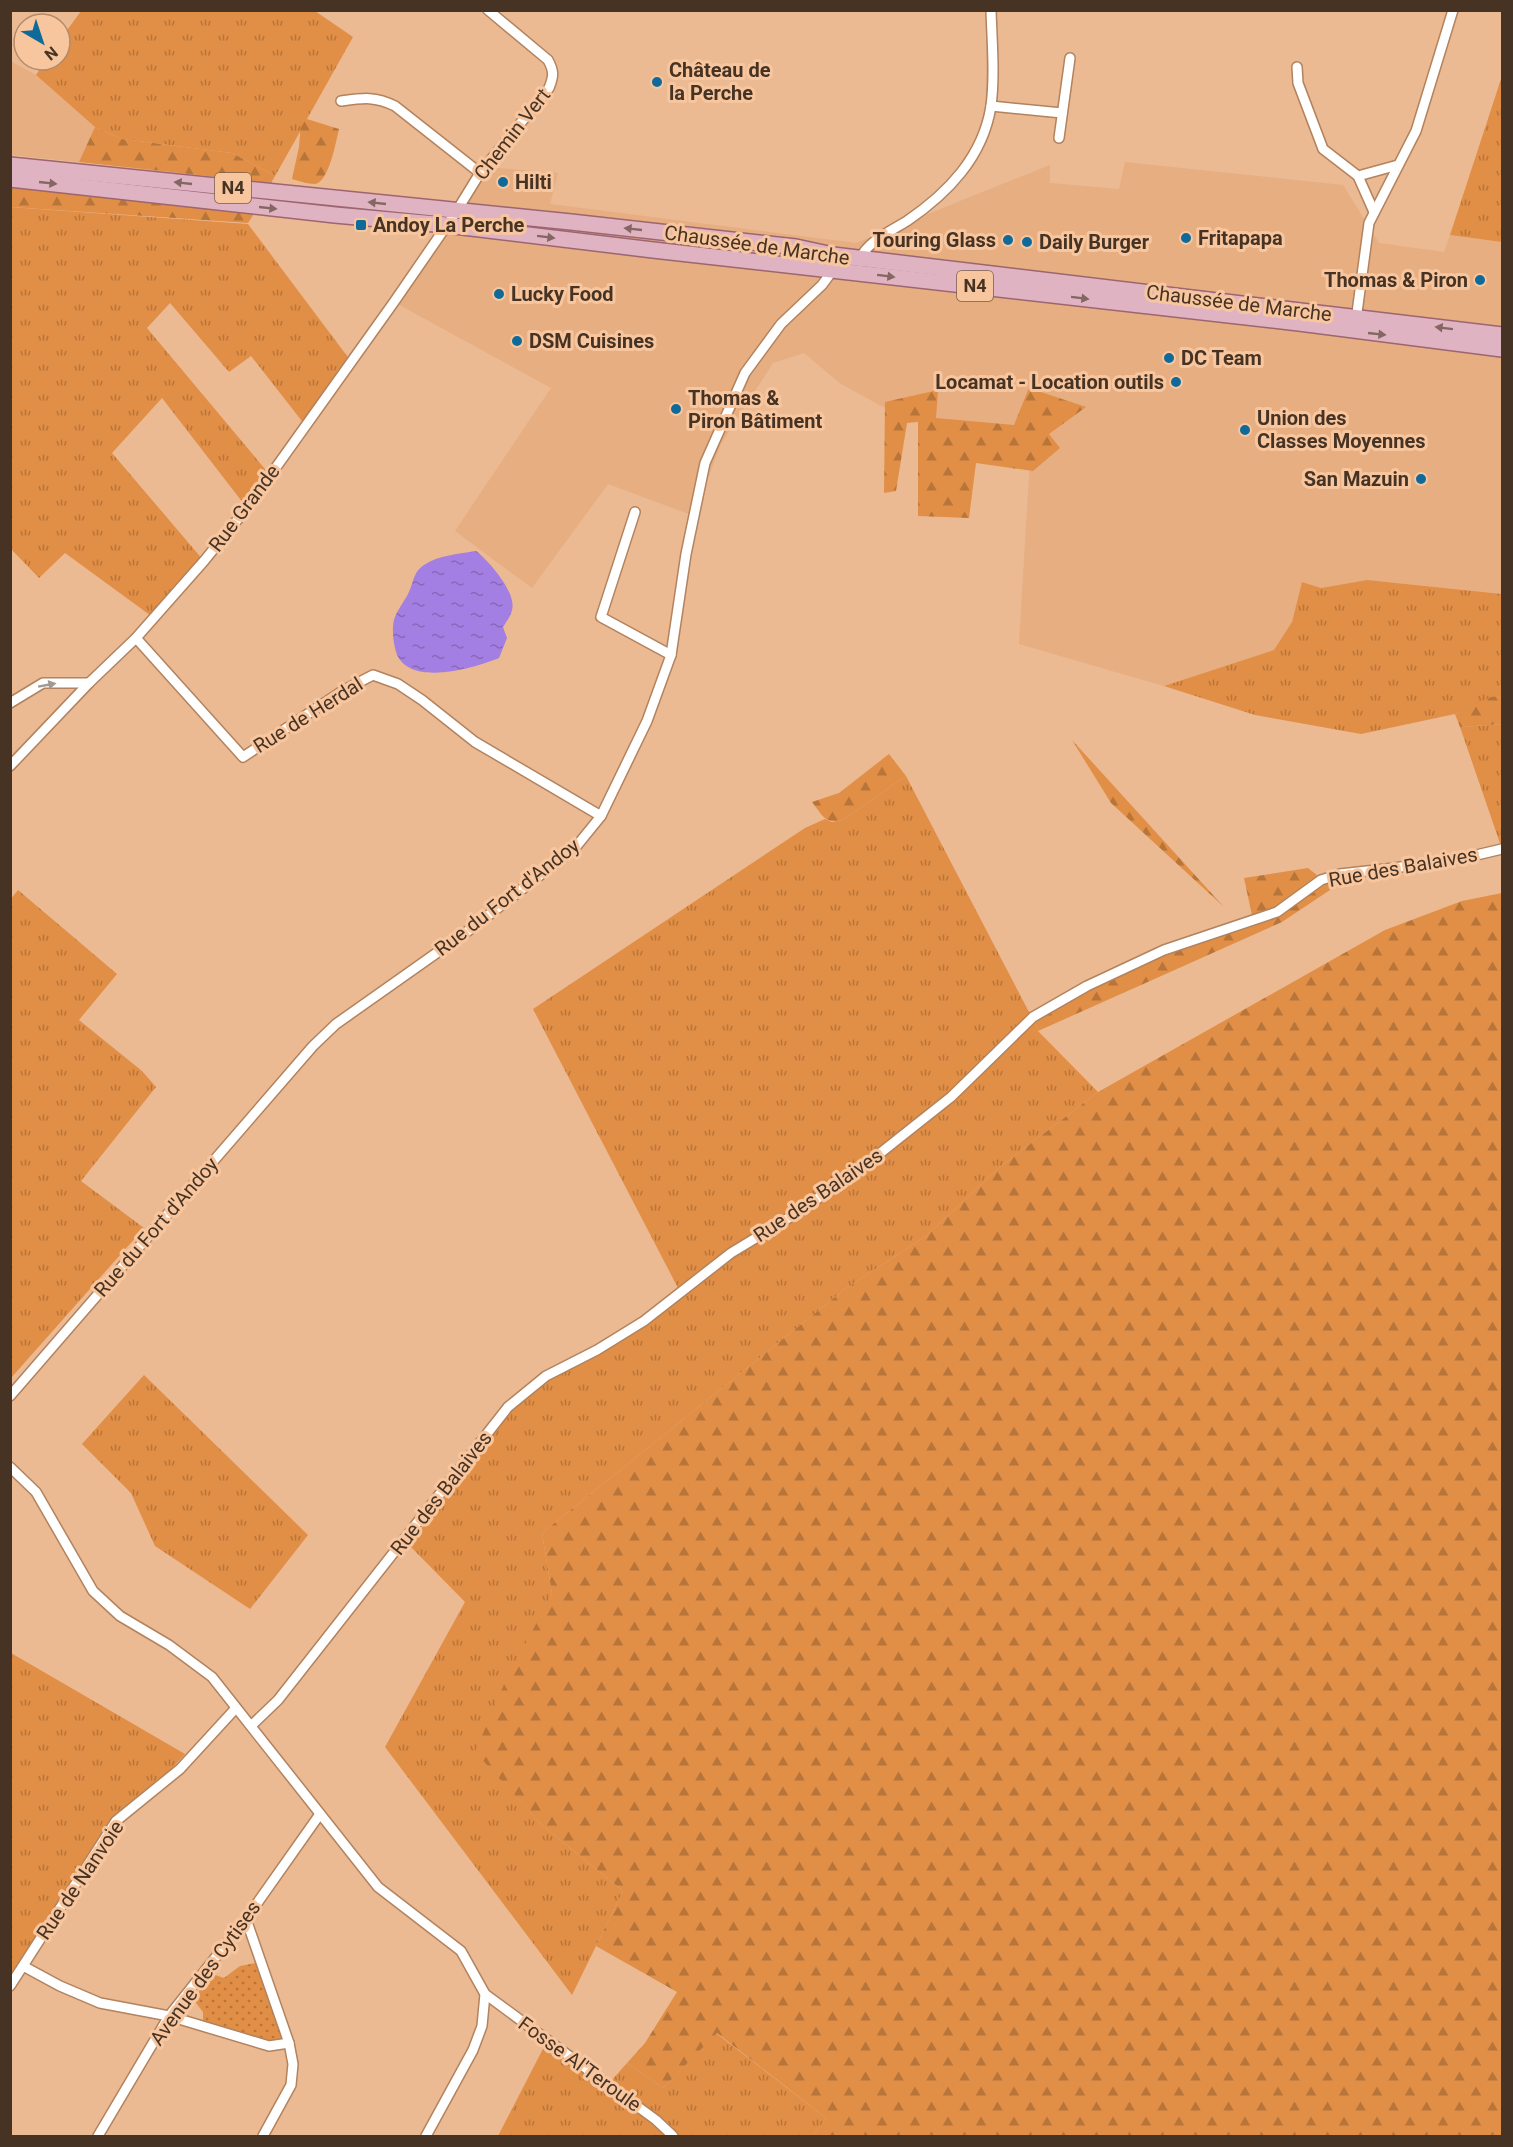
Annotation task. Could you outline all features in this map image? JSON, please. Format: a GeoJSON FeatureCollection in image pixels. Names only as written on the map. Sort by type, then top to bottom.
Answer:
{"type":"FeatureCollection","features":[{"type":"Feature","properties":{"kind":"main road","name":"Chaussée de Marche"},"geometry":{"type":"LineString","coordinates":[[10,165],[796,247],[833,262]]}},
{"type":"Feature","properties":{"kind":"main road","name":"Chaussée de Marche"},"geometry":{"type":"LineString","coordinates":[[10,179],[323,214],[833,262],[1299,323],[1355,324],[1503,334]]}},
{"type":"Feature","properties":{"kind":"main road","name":"Chaussée de Marche"},"geometry":{"type":"LineString","coordinates":[[1355,324],[1503,349]]}},
{"type":"Feature","properties":{"kind":"street","name":"Chemin Vert"},"geometry":{"type":"LineString","coordinates":[[446,225],[480,173],[549,88],[553,79],[554,71],[548,60],[488,10]]}},
{"type":"Feature","properties":{"kind":"street"},"geometry":{"type":"LineString","coordinates":[[859,265],[868,247],[932,202],[960,175],[973,156],[984,134],[991,106],[991,10]]}},
{"type":"Feature","properties":{"kind":"street"},"geometry":{"type":"LineString","coordinates":[[1355,324],[1369,223],[1416,131],[1453,10]]}},
{"type":"Feature","properties":{"kind":"street"},"geometry":{"type":"LineString","coordinates":[[1059,138],[1070,58]]}},
{"type":"Feature","properties":{"kind":"street"},"geometry":{"type":"LineString","coordinates":[[1297,67],[1298,83],[1323,149],[1358,176],[1374,212]]}},
{"type":"Feature","properties":{"kind":"street"},"geometry":{"type":"LineString","coordinates":[[341,101],[370,97],[390,103],[480,173]]}},
{"type":"Feature","properties":{"kind":"street"},"geometry":{"type":"LineString","coordinates":[[991,106],[1062,114]]}},
{"type":"Feature","properties":{"kind":"street"},"geometry":{"type":"LineString","coordinates":[[1358,176],[1398,165]]}},
{"type":"Feature","properties":{"kind":"street","name":"Rue Grande"},"geometry":{"type":"LineString","coordinates":[[10,766],[89,683],[136,638],[247,508],[446,225]]}},
{"type":"Feature","properties":{"kind":"street","name":"Rue du Fort d'Andoy"},"geometry":{"type":"LineString","coordinates":[[10,1396],[313,1046],[336,1024],[472,928],[575,848],[601,816],[647,721],[671,655],[686,554],[705,463],[745,373],[781,324],[822,285],[833,262]]}},
{"type":"Feature","properties":{"kind":"street"},"geometry":{"type":"LineString","coordinates":[[635,512],[601,617],[671,655]]}},
{"type":"Feature","properties":{"kind":"street","name":"Rue de Herdal"},"geometry":{"type":"LineString","coordinates":[[136,638],[243,757],[344,690],[373,675],[398,684],[476,742],[601,816]]}},
{"type":"Feature","properties":{"kind":"street"},"geometry":{"type":"LineString","coordinates":[[10,703],[43,683],[89,683]]}},
{"type":"Feature","properties":{"kind":"street","name":"Rue des Balaives"},"geometry":{"type":"LineString","coordinates":[[252,1725],[278,1700],[508,1407],[520,1396],[546,1376],[597,1350],[645,1321],[731,1253],[800,1211],[869,1162],[951,1097],[1033,1017],[1087,986],[1164,950],[1277,912],[1322,880],[1340,874],[1468,857],[1503,849]]}},
{"type":"Feature","properties":{"kind":"street"},"geometry":{"type":"LineString","coordinates":[[10,1467],[36,1492],[93,1591],[120,1616],[169,1646],[212,1677],[378,1887],[461,1951],[485,1994],[482,2026],[473,2050],[426,2136]]}},
{"type":"Feature","properties":{"kind":"street","name":"Rue de Nanvoie"},"geometry":{"type":"LineString","coordinates":[[10,1986],[116,1821],[180,1769],[236,1708]]}},
{"type":"Feature","properties":{"kind":"street","name":"Avenue des Cytises"},"geometry":{"type":"LineString","coordinates":[[98,2136],[169,2016],[246,1919],[320,1814]]}},
{"type":"Feature","properties":{"kind":"street"},"geometry":{"type":"LineString","coordinates":[[246,1919],[289,2043],[293,2064],[291,2085],[263,2136]]}},
{"type":"Feature","properties":{"kind":"street"},"geometry":{"type":"LineString","coordinates":[[23,1966],[60,1986],[100,2003],[169,2016],[269,2046],[289,2043]]}},
{"type":"Feature","properties":{"kind":"street","name":"Fosse Al'Teroule"},"geometry":{"type":"LineString","coordinates":[[485,1994],[656,2120],[673,2136]]}},
{"type":"Feature","properties":{"kind":"shaded area"},"geometry":{"type":"Polygon","coordinates":[[[10,61],[12,72],[30,72],[36,75],[95,127],[79,162],[11,155],[10,61]]]}},
{"type":"Feature","properties":{"kind":"shaded area"},"geometry":{"type":"Polygon","coordinates":[[[1125,162],[1343,185],[1379,243],[1444,252],[1450,235],[1502,242],[1502,594],[1367,580],[1321,588],[1302,582],[1292,622],[1275,650],[1164,686],[1019,644],[1031,441],[885,408],[841,384],[804,353],[773,363],[721,444],[694,516],[608,484],[532,588],[455,531],[551,388],[394,302],[488,167],[558,173],[550,204],[856,243],[1050,165],[1050,183],[1119,189],[1125,162]]]}},
{"type":"Feature","properties":{"kind":"green space"},"geometry":{"type":"Polygon","coordinates":[[[81,11],[315,11],[353,37],[307,119],[301,122],[301,130],[275,176],[232,153],[122,139],[95,127],[36,75],[38,72],[72,72],[72,23],[81,11]]]}},
{"type":"Feature","properties":{"kind":"green space"},"geometry":{"type":"Polygon","coordinates":[[[1502,76],[1502,242],[1450,235],[1502,76]]]}},
{"type":"Feature","properties":{"kind":"green space"},"geometry":{"type":"Polygon","coordinates":[[[307,119],[339,129],[328,169],[320,182],[315,184],[292,179],[299,147],[301,121],[307,119]]]}},
{"type":"Feature","properties":{"kind":"green space"},"geometry":{"type":"Polygon","coordinates":[[[95,127],[122,139],[232,153],[275,176],[271,183],[79,162],[95,127]]]}},
{"type":"Feature","properties":{"kind":"green space"},"geometry":{"type":"Polygon","coordinates":[[[10,186],[255,212],[248,223],[11,207],[10,186]]]}},
{"type":"Feature","properties":{"kind":"green space"},"geometry":{"type":"Polygon","coordinates":[[[10,207],[248,224],[350,360],[305,425],[251,356],[229,372],[170,303],[147,328],[270,475],[247,508],[162,398],[112,453],[204,561],[154,618],[65,553],[39,578],[11,549],[10,207]]]}},
{"type":"Feature","properties":{"kind":"green space"},"geometry":{"type":"Polygon","coordinates":[[[1029,388],[1086,407],[1049,434],[1060,448],[1033,471],[976,463],[969,518],[918,516],[918,422],[907,423],[896,491],[884,493],[885,402],[938,390],[936,418],[1014,425],[1029,388]]]}},
{"type":"Feature","properties":{"kind":"green space"},"geometry":{"type":"Polygon","coordinates":[[[1367,580],[1502,594],[1502,696],[1491,698],[1455,714],[1361,734],[1255,715],[1164,686],[1274,650],[1292,622],[1302,582],[1321,588],[1367,580]]]}},
{"type":"Feature","properties":{"kind":"green space"},"geometry":{"type":"Polygon","coordinates":[[[1502,696],[1502,724],[1460,727],[1455,714],[1491,697],[1502,696]]]}},
{"type":"Feature","properties":{"kind":"green space"},"geometry":{"type":"Polygon","coordinates":[[[1502,724],[1502,849],[1460,727],[1502,724]]]}},
{"type":"Feature","properties":{"kind":"green space"},"geometry":{"type":"Polygon","coordinates":[[[1072,740],[1224,907],[1111,803],[1072,740]]]}},
{"type":"Feature","properties":{"kind":"green space"},"geometry":{"type":"Polygon","coordinates":[[[889,754],[906,776],[843,820],[828,820],[812,802],[839,793],[889,754]]]}},
{"type":"Feature","properties":{"kind":"green space"},"geometry":{"type":"Polygon","coordinates":[[[906,776],[1030,1014],[949,1094],[867,1159],[798,1207],[730,1249],[678,1288],[533,1009],[805,828],[825,819],[832,822],[843,820],[906,776]]]}},
{"type":"Feature","properties":{"kind":"green space"},"geometry":{"type":"Polygon","coordinates":[[[1308,868],[1333,888],[1282,922],[1038,1031],[1033,1017],[1164,950],[1253,920],[1244,878],[1308,868]]]}},
{"type":"Feature","properties":{"kind":"green space"},"geometry":{"type":"Polygon","coordinates":[[[18,890],[117,974],[79,1020],[142,1071],[156,1087],[81,1181],[144,1228],[11,1378],[10,900],[18,890]]]}},
{"type":"Feature","properties":{"kind":"green space"},"geometry":{"type":"Polygon","coordinates":[[[1502,893],[1502,2136],[813,2136],[826,2118],[717,2033],[663,2088],[627,2063],[645,2043],[677,1992],[596,1946],[623,1891],[542,1825],[475,1752],[505,1682],[552,1594],[542,1533],[845,1289],[926,1236],[1000,1167],[1098,1092],[1385,930],[1462,901],[1502,893]]]}},
{"type":"Feature","properties":{"kind":"green space"},"geometry":{"type":"Polygon","coordinates":[[[1033,1017],[1038,1031],[1098,1092],[1000,1167],[926,1236],[845,1289],[542,1533],[552,1594],[476,1752],[542,1825],[623,1891],[572,1995],[385,1747],[465,1602],[409,1545],[512,1409],[529,1392],[732,1257],[954,1098],[1033,1017]]]}},
{"type":"Feature","properties":{"kind":"green space"},"geometry":{"type":"Polygon","coordinates":[[[144,1375],[308,1535],[250,1609],[155,1546],[131,1493],[82,1444],[144,1375]]]}},
{"type":"Feature","properties":{"kind":"green space"},"geometry":{"type":"Polygon","coordinates":[[[11,1653],[185,1754],[163,1778],[116,1814],[11,1977],[11,1653]]]}},
{"type":"Feature","properties":{"kind":"green space"},"geometry":{"type":"Polygon","coordinates":[[[256,1963],[285,2040],[270,2043],[203,2021],[203,2012],[193,1999],[212,1974],[224,1978],[240,1966],[256,1963]]]}},
{"type":"Feature","properties":{"kind":"green space"},"geometry":{"type":"Polygon","coordinates":[[[716,2033],[826,2118],[813,2136],[678,2136],[611,2081],[627,2063],[663,2088],[716,2033]]]}},
{"type":"Feature","properties":{"kind":"green space"},"geometry":{"type":"Polygon","coordinates":[[[546,2043],[653,2123],[666,2136],[498,2136],[546,2043]]]}},
{"type":"Feature","properties":{"kind":"water"},"geometry":{"type":"Polygon","coordinates":[[[476,551],[501,578],[512,603],[511,614],[503,627],[507,638],[499,658],[472,667],[440,672],[424,672],[411,668],[401,661],[395,648],[393,626],[415,575],[420,568],[436,559],[476,551]]]}},
{"type":"Feature","properties":{"kind":"place","name":"Château de la Perche"},"geometry":{"type":"Point","coordinates":[657,82]}},
{"type":"Feature","properties":{"kind":"place","name":"Hilti"},"geometry":{"type":"Point","coordinates":[503,182]}},
{"type":"Feature","properties":{"kind":"place","name":"Andoy La Perche"},"geometry":{"type":"Point","coordinates":[361,225]}},
{"type":"Feature","properties":{"kind":"place","name":"Fritapapa"},"geometry":{"type":"Point","coordinates":[1186,238]}},
{"type":"Feature","properties":{"kind":"place","name":"Touring Glass"},"geometry":{"type":"Point","coordinates":[1008,240]}},
{"type":"Feature","properties":{"kind":"place","name":"Daily Burger"},"geometry":{"type":"Point","coordinates":[1027,242]}},
{"type":"Feature","properties":{"kind":"place","name":"Thomas & Piron"},"geometry":{"type":"Point","coordinates":[1480,280]}},
{"type":"Feature","properties":{"kind":"place","name":"Lucky Food"},"geometry":{"type":"Point","coordinates":[499,294]}},
{"type":"Feature","properties":{"kind":"place","name":"DSM Cuisines"},"geometry":{"type":"Point","coordinates":[517,341]}},
{"type":"Feature","properties":{"kind":"place","name":"DC Team"},"geometry":{"type":"Point","coordinates":[1169,358]}},
{"type":"Feature","properties":{"kind":"place","name":"Locamat - Location outils"},"geometry":{"type":"Point","coordinates":[1176,382]}},
{"type":"Feature","properties":{"kind":"place","name":"Thomas & Piron Bâtiment"},"geometry":{"type":"Point","coordinates":[676,409]}},
{"type":"Feature","properties":{"kind":"place","name":"Union des Classes Moyennes"},"geometry":{"type":"Point","coordinates":[1245,430]}},
{"type":"Feature","properties":{"kind":"place","name":"San Mazuin"},"geometry":{"type":"Point","coordinates":[1421,479]}}]}
